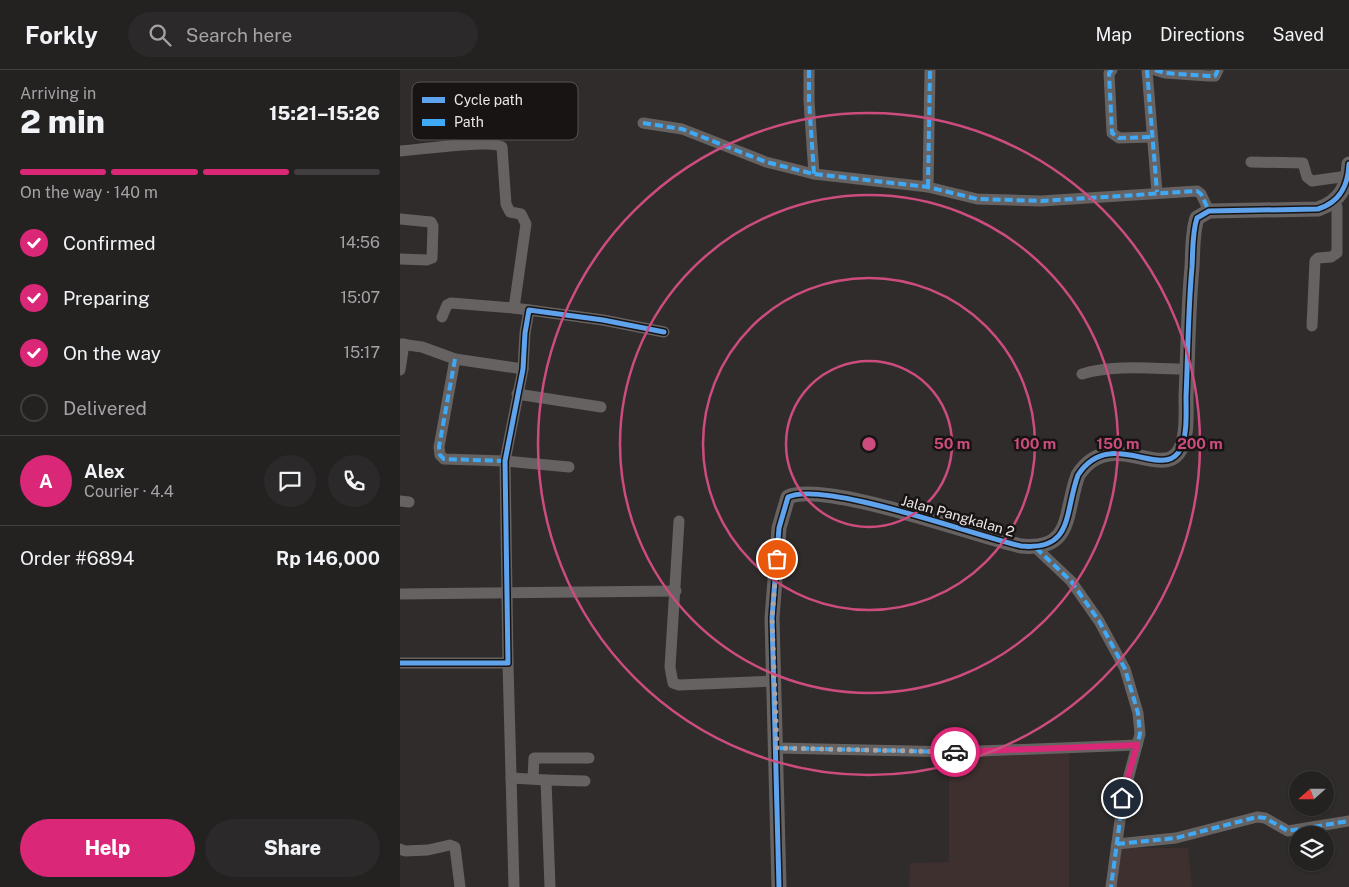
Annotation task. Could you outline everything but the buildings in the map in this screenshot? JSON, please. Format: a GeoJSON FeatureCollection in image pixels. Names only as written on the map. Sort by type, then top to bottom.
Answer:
{"type":"FeatureCollection","features":[{"type":"Feature","properties":{"kind":"street"},"geometry":{"type":"LineString","coordinates":[[809,70],[808,101],[814,174]]}},
{"type":"Feature","properties":{"kind":"street"},"geometry":{"type":"LineString","coordinates":[[928,187],[930,70]]}},
{"type":"Feature","properties":{"kind":"street"},"geometry":{"type":"LineString","coordinates":[[1112,70],[1109,73],[1112,133],[1119,138],[1152,137]]}},
{"type":"Feature","properties":{"kind":"street"},"geometry":{"type":"LineString","coordinates":[[1147,70],[1157,192]]}},
{"type":"Feature","properties":{"kind":"street"},"geometry":{"type":"LineString","coordinates":[[1155,70],[1165,73],[1215,76],[1218,70]]}},
{"type":"Feature","properties":{"kind":"street"},"geometry":{"type":"LineString","coordinates":[[643,123],[682,129],[766,162],[814,174],[928,187],[977,199],[1041,201],[1157,192],[1197,191],[1202,194],[1209,211]]}},
{"type":"Feature","properties":{"kind":"street"},"geometry":{"type":"LineString","coordinates":[[400,151],[480,144],[498,144],[502,148],[506,204],[510,212],[521,214],[526,224],[514,308]]}},
{"type":"Feature","properties":{"kind":"street"},"geometry":{"type":"LineString","coordinates":[[1251,162],[1303,164],[1307,177],[1312,181],[1348,178]]}},
{"type":"Feature","properties":{"kind":"street"},"geometry":{"type":"LineString","coordinates":[[1036,548],[1051,544],[1060,535],[1078,475],[1094,459],[1110,452],[1158,460],[1171,458],[1178,453],[1185,417],[1188,369],[1188,316],[1197,218],[1209,211],[1318,209],[1333,202],[1348,178]]}},
{"type":"Feature","properties":{"kind":"street"},"geometry":{"type":"LineString","coordinates":[[1312,326],[1315,261],[1318,258],[1331,258],[1336,253],[1337,207],[1333,202]]}},
{"type":"Feature","properties":{"kind":"street"},"geometry":{"type":"LineString","coordinates":[[400,218],[431,222],[433,226],[432,258],[427,260],[400,259]]}},
{"type":"Feature","properties":{"kind":"street"},"geometry":{"type":"LineString","coordinates":[[442,317],[446,306],[451,303],[514,308],[603,320],[664,332]]}},
{"type":"Feature","properties":{"kind":"street"},"geometry":{"type":"LineString","coordinates":[[514,887],[505,461],[523,369],[525,333],[529,310]]}},
{"type":"Feature","properties":{"kind":"street"},"geometry":{"type":"LineString","coordinates":[[400,370],[402,344],[422,347],[455,359],[523,369]]}},
{"type":"Feature","properties":{"kind":"street"},"geometry":{"type":"LineString","coordinates":[[455,359],[439,448],[440,455],[444,459],[505,461],[569,467]]}},
{"type":"Feature","properties":{"kind":"street"},"geometry":{"type":"LineString","coordinates":[[1082,374],[1091,370],[1188,369]]}},
{"type":"Feature","properties":{"kind":"street"},"geometry":{"type":"LineString","coordinates":[[517,394],[601,407]]}},
{"type":"Feature","properties":{"kind":"street","name":"Jalan Pangkalan 2"},"geometry":{"type":"LineString","coordinates":[[779,887],[777,748],[772,618],[779,528],[788,498],[798,494],[854,500],[895,510],[1001,542],[1036,548]]}},
{"type":"Feature","properties":{"kind":"street"},"geometry":{"type":"LineString","coordinates":[[679,521],[670,667],[673,683],[679,685],[774,681]]}},
{"type":"Feature","properties":{"kind":"street"},"geometry":{"type":"LineString","coordinates":[[1036,548],[1071,581],[1112,644],[1125,668],[1138,713],[1140,734],[1122,798],[1112,887]]}},
{"type":"Feature","properties":{"kind":"street"},"geometry":{"type":"LineString","coordinates":[[400,594],[676,590]]}},
{"type":"Feature","properties":{"kind":"street"},"geometry":{"type":"LineString","coordinates":[[400,664],[508,664]]}},
{"type":"Feature","properties":{"kind":"street"},"geometry":{"type":"LineString","coordinates":[[777,748],[956,752],[1137,745]]}},
{"type":"Feature","properties":{"kind":"street"},"geometry":{"type":"LineString","coordinates":[[533,778],[534,758],[589,758]]}},
{"type":"Feature","properties":{"kind":"street"},"geometry":{"type":"LineString","coordinates":[[511,778],[585,780]]}},
{"type":"Feature","properties":{"kind":"street"},"geometry":{"type":"LineString","coordinates":[[546,780],[550,887]]}},
{"type":"Feature","properties":{"kind":"street"},"geometry":{"type":"LineString","coordinates":[[1117,844],[1176,838],[1257,817],[1265,818],[1288,831],[1349,821]]}},
{"type":"Feature","properties":{"kind":"street"},"geometry":{"type":"LineString","coordinates":[[400,849],[411,851],[450,845],[455,847],[460,887]]}},
{"type":"Feature","properties":{"kind":"shaded area"},"geometry":{"type":"Polygon","coordinates":[[[1069,750],[1069,887],[909,887],[910,863],[949,862],[949,753],[1069,750]]]}},
{"type":"Feature","properties":{"kind":"shaded area"},"geometry":{"type":"Polygon","coordinates":[[[1119,848],[1188,848],[1192,887],[1115,887],[1119,848]]]}},
{"type":"Feature","properties":{"kind":"marked path"},"geometry":{"type":"LineString","coordinates":[[809,70],[814,174]]}},
{"type":"Feature","properties":{"kind":"marked path"},"geometry":{"type":"LineString","coordinates":[[928,187],[930,70]]}},
{"type":"Feature","properties":{"kind":"marked path"},"geometry":{"type":"LineString","coordinates":[[1112,70],[1109,73],[1112,133],[1119,138],[1152,137]]}},
{"type":"Feature","properties":{"kind":"marked path"},"geometry":{"type":"LineString","coordinates":[[1147,70],[1157,192]]}},
{"type":"Feature","properties":{"kind":"marked path"},"geometry":{"type":"LineString","coordinates":[[1155,70],[1165,73],[1208,76],[1215,76],[1218,70]]}},
{"type":"Feature","properties":{"kind":"marked path"},"geometry":{"type":"LineString","coordinates":[[643,123],[682,129],[766,162],[814,174],[928,187],[977,199],[1041,201],[1197,191],[1201,194],[1209,211]]}},
{"type":"Feature","properties":{"kind":"marked path"},"geometry":{"type":"LineString","coordinates":[[455,359],[439,447],[440,455],[444,459],[505,461]]}},
{"type":"Feature","properties":{"kind":"marked path"},"geometry":{"type":"LineString","coordinates":[[1036,548],[1071,581],[1099,621],[1125,669],[1138,713],[1140,734],[1123,798],[1111,887]]}},
{"type":"Feature","properties":{"kind":"marked path"},"geometry":{"type":"LineString","coordinates":[[777,748],[956,752],[1137,745]]}},
{"type":"Feature","properties":{"kind":"marked path"},"geometry":{"type":"LineString","coordinates":[[1117,844],[1176,838],[1257,817],[1265,818],[1288,831],[1349,821]]}},
{"type":"Feature","properties":{"kind":"cycle path"},"geometry":{"type":"LineString","coordinates":[[779,887],[772,618],[779,528],[788,497],[807,494],[833,496],[866,502],[1021,546],[1038,546],[1050,542],[1059,536],[1064,527],[1078,475],[1090,461],[1104,455],[1118,454],[1159,460],[1170,459],[1181,448],[1186,426],[1193,236],[1197,218],[1209,211],[1318,209],[1332,202],[1341,192],[1345,186],[1349,164]]}},
{"type":"Feature","properties":{"kind":"cycle path"},"geometry":{"type":"LineString","coordinates":[[400,663],[508,663],[505,461],[523,369],[525,333],[529,310],[603,320],[664,332]]}},
{"type":"Feature","properties":{"kind":"way so far"},"geometry":{"type":"LineString","coordinates":[[777,559],[772,618],[777,748],[955,752]]}},
{"type":"Feature","properties":{"kind":"route"},"geometry":{"type":"LineString","coordinates":[[955,752],[1137,745],[1122,798]]}}]}
